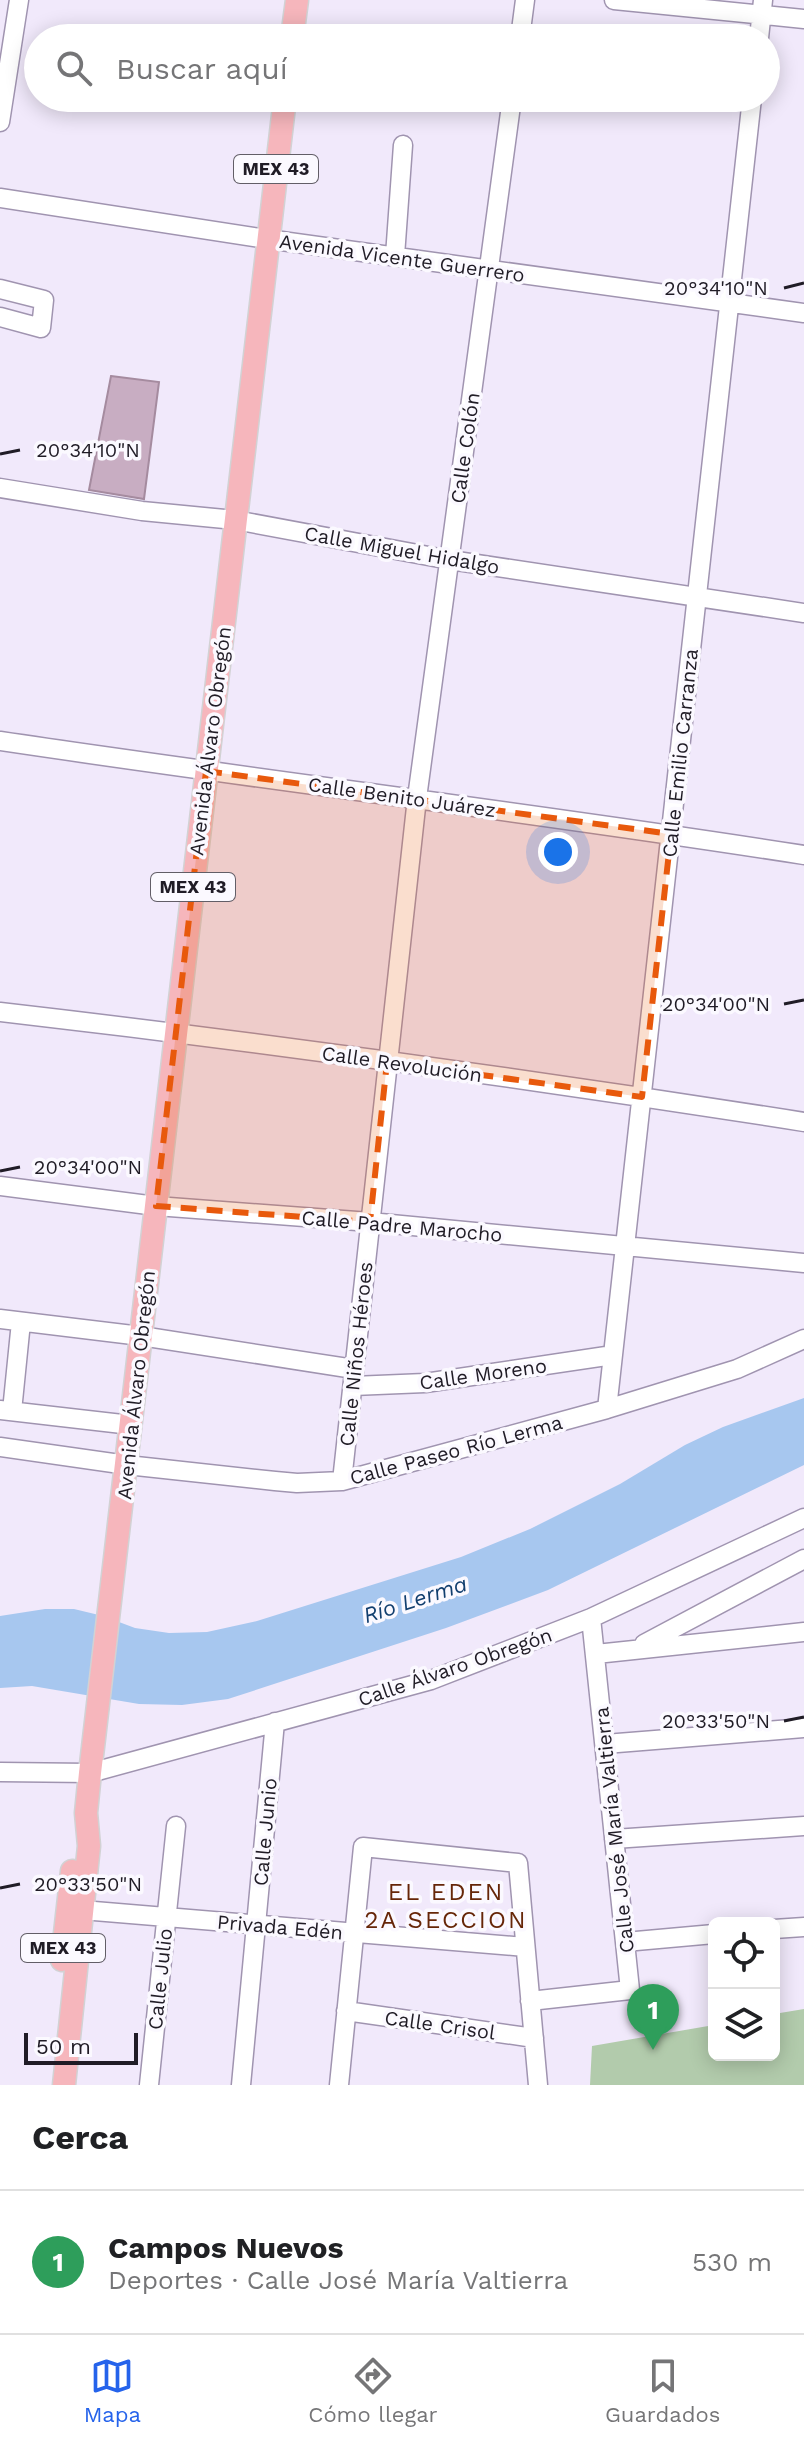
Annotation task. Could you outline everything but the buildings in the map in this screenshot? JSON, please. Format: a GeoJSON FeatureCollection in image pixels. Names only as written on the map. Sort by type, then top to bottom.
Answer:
{"type":"FeatureCollection","features":[{"type":"Feature","properties":{"kind":"main road"},"geometry":{"type":"LineString","coordinates":[[294,24],[297,0]]}},
{"type":"Feature","properties":{"kind":"main road","name":"Avenida Álvaro Obregón"},"geometry":{"type":"LineString","coordinates":[[53,2085],[66,1909],[77,1843],[86,1813],[283,112]]}},
{"type":"Feature","properties":{"kind":"main road","name":"Avenida Álvaro Obregón"},"geometry":{"type":"LineString","coordinates":[[64,2085],[89,1846],[86,1813]]}},
{"type":"Feature","properties":{"kind":"street"},"geometry":{"type":"LineString","coordinates":[[0,122],[19,0]]}},
{"type":"Feature","properties":{"kind":"street"},"geometry":{"type":"LineString","coordinates":[[522,24],[525,0]]}},
{"type":"Feature","properties":{"kind":"street"},"geometry":{"type":"LineString","coordinates":[[614,0],[762,7],[804,19]]}},
{"type":"Feature","properties":{"kind":"street","name":"Calle Colón"},"geometry":{"type":"LineString","coordinates":[[417,798],[510,112]]}},
{"type":"Feature","properties":{"kind":"street","name":"Calle Emilio Carranza"},"geometry":{"type":"LineString","coordinates":[[607,1409],[750,112]]}},
{"type":"Feature","properties":{"kind":"street"},"geometry":{"type":"LineString","coordinates":[[395,256],[403,145]]}},
{"type":"Feature","properties":{"kind":"street","name":"Avenida Vicente Guerrero"},"geometry":{"type":"LineString","coordinates":[[0,198],[267,239],[804,313]]}},
{"type":"Feature","properties":{"kind":"street"},"geometry":{"type":"LineString","coordinates":[[0,299],[0,289],[44,300],[41,328],[0,317]]}},
{"type":"Feature","properties":{"kind":"street","name":"Calle Miguel Hidalgo"},"geometry":{"type":"LineString","coordinates":[[0,488],[142,511],[235,520],[450,560],[804,613]]}},
{"type":"Feature","properties":{"kind":"street","name":"Calle Benito Juárez"},"geometry":{"type":"LineString","coordinates":[[0,741],[804,855]]}},
{"type":"Feature","properties":{"kind":"street","name":"Calle Niños Héroes"},"geometry":{"type":"LineString","coordinates":[[342,1481],[417,798]]}},
{"type":"Feature","properties":{"kind":"street","name":"Calle Revolución"},"geometry":{"type":"LineString","coordinates":[[0,1012],[176,1032],[804,1122]]}},
{"type":"Feature","properties":{"kind":"street","name":"Calle Padre Marocho"},"geometry":{"type":"LineString","coordinates":[[0,1186],[156,1206],[370,1222],[804,1263]]}},
{"type":"Feature","properties":{"kind":"street","name":"Calle Moreno"},"geometry":{"type":"LineString","coordinates":[[0,1319],[141,1336],[354,1377],[425,1383],[613,1355]]}},
{"type":"Feature","properties":{"kind":"street"},"geometry":{"type":"LineString","coordinates":[[21,1322],[6,1410],[131,1425]]}},
{"type":"Feature","properties":{"kind":"street","name":"Calle Paseo Río Lerma"},"geometry":{"type":"LineString","coordinates":[[0,1447],[127,1465],[297,1483],[342,1481],[607,1409],[737,1369],[804,1339]]}},
{"type":"Feature","properties":{"kind":"street","name":"Calle Álvaro Obregón"},"geometry":{"type":"LineString","coordinates":[[0,1772],[91,1765],[353,1703],[431,1680],[591,1618],[804,1518]]}},
{"type":"Feature","properties":{"kind":"street"},"geometry":{"type":"LineString","coordinates":[[633,1650],[804,1559]]}},
{"type":"Feature","properties":{"kind":"street","name":"Calle José María Valtierra"},"geometry":{"type":"LineString","coordinates":[[530,2001],[630,1990],[591,1618]]}},
{"type":"Feature","properties":{"kind":"street"},"geometry":{"type":"LineString","coordinates":[[596,1654],[804,1632]]}},
{"type":"Feature","properties":{"kind":"street","name":"Calle Junio"},"geometry":{"type":"LineString","coordinates":[[241,2085],[275,1722]]}},
{"type":"Feature","properties":{"kind":"street"},"geometry":{"type":"LineString","coordinates":[[605,1744],[804,1728]]}},
{"type":"Feature","properties":{"kind":"street","name":"Calle Julio"},"geometry":{"type":"LineString","coordinates":[[149,2085],[176,1826]]}},
{"type":"Feature","properties":{"kind":"street"},"geometry":{"type":"LineString","coordinates":[[614,1839],[804,1826]]}},
{"type":"Feature","properties":{"kind":"street"},"geometry":{"type":"LineString","coordinates":[[339,2085],[363,1847],[518,1863],[538,2085]]}},
{"type":"Feature","properties":{"kind":"street","name":"Privada Edén"},"geometry":{"type":"LineString","coordinates":[[82,1910],[525,1947]]}},
{"type":"Feature","properties":{"kind":"street"},"geometry":{"type":"LineString","coordinates":[[780,1929],[804,1927]]}},
{"type":"Feature","properties":{"kind":"street"},"geometry":{"type":"LineString","coordinates":[[625,1942],[708,1935]]}},
{"type":"Feature","properties":{"kind":"street","name":"Calle Crisol"},"geometry":{"type":"LineString","coordinates":[[346,2011],[534,2038]]}},
{"type":"Feature","properties":{"kind":"highlighted area"},"geometry":{"type":"Polygon","coordinates":[[[206,771],[671,834],[642,1097],[387,1062],[370,1222],[156,1206],[206,771]]]}},
{"type":"Feature","properties":{"kind":"green space"},"geometry":{"type":"Polygon","coordinates":[[[804,2009],[804,2085],[590,2085],[592,2046],[708,2026],[708,2061],[780,2061],[780,2013],[804,2009]]]}},
{"type":"Feature","properties":{"kind":"water","name":"Río Lerma"},"geometry":{"type":"Polygon","coordinates":[[[804,1398],[804,1465],[548,1590],[446,1628],[228,1699],[182,1705],[139,1704],[32,1686],[0,1688],[0,1616],[45,1609],[74,1609],[135,1628],[169,1633],[207,1632],[257,1621],[461,1557],[530,1529],[620,1484],[685,1445],[723,1427],[804,1398]]]}},
{"type":"Feature","properties":{"kind":"place","name":"Campos Nuevos"},"geometry":{"type":"Point","coordinates":[653,2050]}},
{"type":"Feature","properties":{"kind":"district","name":"EL EDEN 2A SECCION"},"geometry":{"type":"Point","coordinates":[446,1906]}}]}
